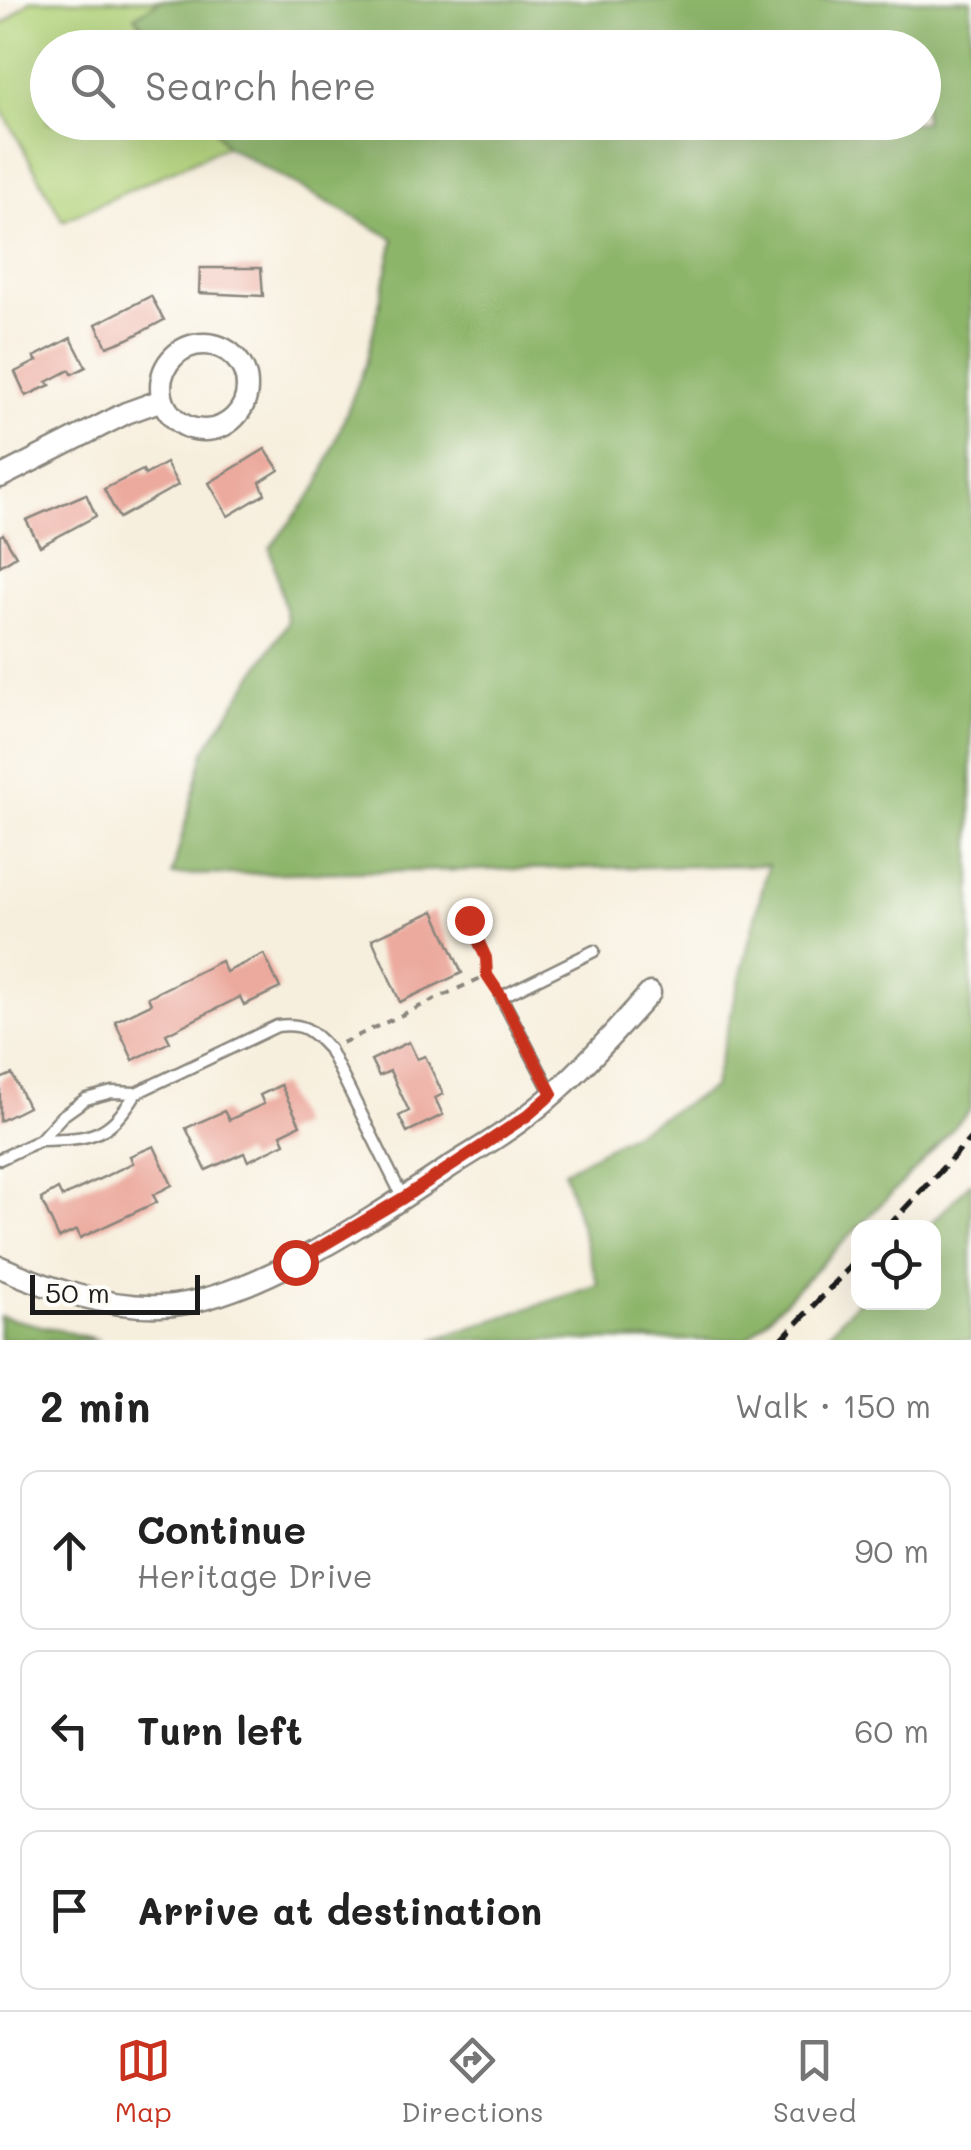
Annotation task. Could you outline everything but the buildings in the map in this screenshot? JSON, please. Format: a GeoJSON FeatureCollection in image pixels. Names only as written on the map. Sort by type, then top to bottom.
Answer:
{"type":"FeatureCollection","features":[{"type":"Feature","properties":{"kind":"street"},"geometry":{"type":"LineString","coordinates":[[199,343],[228,350],[240,360],[246,374],[246,401],[232,421],[217,429],[190,428],[178,422],[162,400],[164,370],[172,357],[199,343]]}},
{"type":"Feature","properties":{"kind":"street"},"geometry":{"type":"LineString","coordinates":[[0,477],[112,420],[162,400]]}},
{"type":"Feature","properties":{"kind":"street"},"geometry":{"type":"LineString","coordinates":[[0,1267],[36,1283],[117,1304],[162,1306],[201,1299],[253,1282],[295,1262],[403,1198],[527,1116],[597,1052],[650,992]]}},
{"type":"Feature","properties":{"kind":"lane"},"geometry":{"type":"LineString","coordinates":[[552,1094],[501,996],[594,951]]}},
{"type":"Feature","properties":{"kind":"lane"},"geometry":{"type":"LineString","coordinates":[[0,1159],[40,1140],[62,1116],[86,1099],[112,1092],[136,1093],[276,1026],[296,1024],[314,1032],[329,1048],[403,1198]]}},
{"type":"Feature","properties":{"kind":"lane"},"geometry":{"type":"LineString","coordinates":[[40,1140],[94,1135],[110,1127],[136,1093]]}},
{"type":"Feature","properties":{"kind":"path"},"geometry":{"type":"LineString","coordinates":[[469,920],[486,958],[487,975],[501,996]]}},
{"type":"Feature","properties":{"kind":"path"},"geometry":{"type":"LineString","coordinates":[[329,1048],[487,975]]}},
{"type":"Feature","properties":{"kind":"green space"},"geometry":{"type":"Polygon","coordinates":[[[31,0],[161,0],[135,16],[145,30],[30,30],[30,140],[222,140],[226,146],[63,221],[0,106],[0,27],[31,0]]]}},
{"type":"Feature","properties":{"kind":"green space"},"geometry":{"type":"Polygon","coordinates":[[[161,0],[971,0],[971,1109],[865,1220],[851,1220],[851,1234],[746,1340],[433,1340],[598,1285],[564,1171],[713,1088],[768,865],[172,875],[204,751],[288,622],[270,548],[318,486],[366,363],[394,239],[226,146],[222,140],[941,140],[941,30],[145,30],[135,16],[161,0]]]}},
{"type":"Feature","properties":{"kind":"green space"},"geometry":{"type":"Polygon","coordinates":[[[971,1182],[971,1340],[822,1340],[851,1309],[941,1310],[941,1220],[935,1220],[971,1182]]]}},
{"type":"Feature","properties":{"kind":"green space"},"geometry":{"type":"Polygon","coordinates":[[[0,1316],[99,1340],[0,1340],[0,1316]]]}},
{"type":"Feature","properties":{"kind":"railway"},"geometry":{"type":"LineString","coordinates":[[894,1220],[971,1138]]}},
{"type":"Feature","properties":{"kind":"railway"},"geometry":{"type":"LineString","coordinates":[[781,1340],[851,1266]]}},
{"type":"Feature","properties":{"kind":"route"},"geometry":{"type":"LineString","coordinates":[[295,1262],[403,1198],[527,1116],[552,1094],[487,975],[486,958],[469,920]]}}]}
